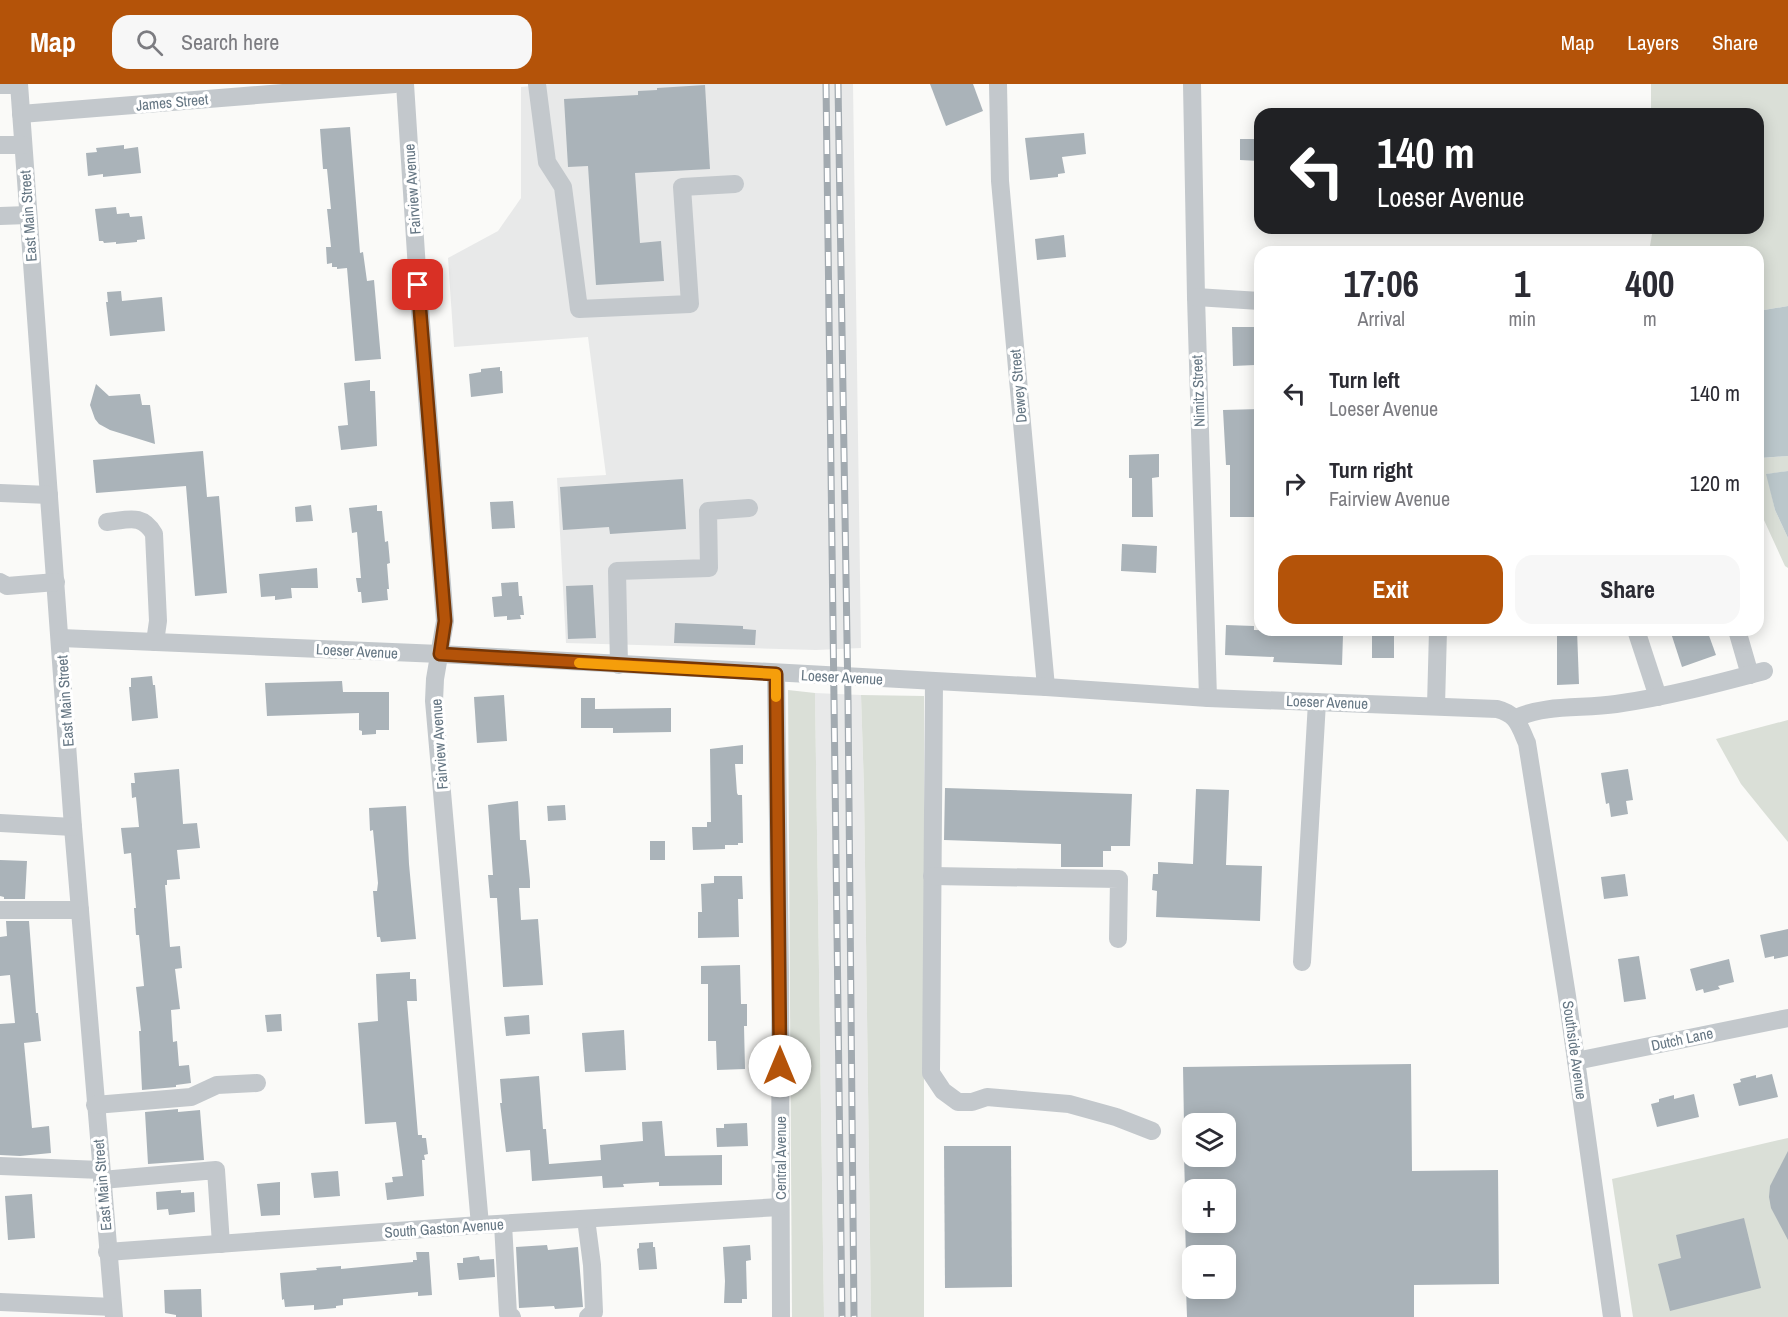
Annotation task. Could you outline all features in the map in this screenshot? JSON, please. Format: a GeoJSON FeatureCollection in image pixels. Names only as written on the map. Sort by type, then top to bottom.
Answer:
{"type":"FeatureCollection","features":[{"type":"Feature","properties":{"kind":"street","name":"East Main Street"},"geometry":{"type":"LineString","coordinates":[[19,84],[73,827],[113,1312]]}},
{"type":"Feature","properties":{"kind":"street"},"geometry":{"type":"LineString","coordinates":[[0,86],[19,84]]}},
{"type":"Feature","properties":{"kind":"street","name":"James Street"},"geometry":{"type":"LineString","coordinates":[[21,114],[395,84]]}},
{"type":"Feature","properties":{"kind":"street","name":"Fairview Avenue"},"geometry":{"type":"LineString","coordinates":[[405,84],[418,285],[445,621],[435,679],[434,701],[480,1226]]}},
{"type":"Feature","properties":{"kind":"street"},"geometry":{"type":"LineString","coordinates":[[537,84],[547,162],[563,187],[579,309],[690,304],[682,188],[735,184]]}},
{"type":"Feature","properties":{"kind":"street","name":"Dewey Street"},"geometry":{"type":"LineString","coordinates":[[998,84],[1001,193],[1046,687]]}},
{"type":"Feature","properties":{"kind":"street","name":"Nimitz Street"},"geometry":{"type":"LineString","coordinates":[[1192,84],[1208,698]]}},
{"type":"Feature","properties":{"kind":"street"},"geometry":{"type":"LineString","coordinates":[[0,145],[23,145]]}},
{"type":"Feature","properties":{"kind":"street"},"geometry":{"type":"LineString","coordinates":[[0,216],[28,215]]}},
{"type":"Feature","properties":{"kind":"street"},"geometry":{"type":"LineString","coordinates":[[1196,297],[1254,301]]}},
{"type":"Feature","properties":{"kind":"street"},"geometry":{"type":"LineString","coordinates":[[0,493],[48,495]]}},
{"type":"Feature","properties":{"kind":"street"},"geometry":{"type":"LineString","coordinates":[[619,665],[617,571],[709,568],[708,511],[749,508]]}},
{"type":"Feature","properties":{"kind":"street"},"geometry":{"type":"LineString","coordinates":[[107,522],[137,519],[148,524],[154,534],[158,621],[155,642]]}},
{"type":"Feature","properties":{"kind":"street"},"geometry":{"type":"LineString","coordinates":[[0,582],[7,586],[56,582]]}},
{"type":"Feature","properties":{"kind":"street"},"geometry":{"type":"LineString","coordinates":[[1436,706],[1438,636]]}},
{"type":"Feature","properties":{"kind":"street"},"geometry":{"type":"LineString","coordinates":[[1638,636],[1658,697]]}},
{"type":"Feature","properties":{"kind":"street"},"geometry":{"type":"LineString","coordinates":[[1516,718],[1540,710],[1612,705],[1658,697],[1757,673],[1740,636]]}},
{"type":"Feature","properties":{"kind":"street","name":"Loeser Avenue"},"geometry":{"type":"LineString","coordinates":[[61,638],[440,654],[1208,698],[1497,708],[1516,718]]}},
{"type":"Feature","properties":{"kind":"street","name":"Central Avenue"},"geometry":{"type":"LineString","coordinates":[[776,674],[781,1317]]}},
{"type":"Feature","properties":{"kind":"street"},"geometry":{"type":"LineString","coordinates":[[934,682],[931,1073],[943,1091],[958,1102],[972,1102],[987,1097],[1069,1104],[1116,1117],[1152,1131]]}},
{"type":"Feature","properties":{"kind":"street"},"geometry":{"type":"LineString","coordinates":[[1302,962],[1317,702]]}},
{"type":"Feature","properties":{"kind":"street","name":"Southside Avenue"},"geometry":{"type":"LineString","coordinates":[[1516,718],[1527,743],[1534,785],[1576,1061],[1611,1317]]}},
{"type":"Feature","properties":{"kind":"street"},"geometry":{"type":"LineString","coordinates":[[0,823],[73,827]]}},
{"type":"Feature","properties":{"kind":"street"},"geometry":{"type":"LineString","coordinates":[[932,876],[1119,879],[1118,939]]}},
{"type":"Feature","properties":{"kind":"street"},"geometry":{"type":"LineString","coordinates":[[0,910],[80,910]]}},
{"type":"Feature","properties":{"kind":"street","name":"Dutch Lane"},"geometry":{"type":"LineString","coordinates":[[1576,1061],[1788,1018]]}},
{"type":"Feature","properties":{"kind":"street"},"geometry":{"type":"LineString","coordinates":[[96,1105],[191,1096],[217,1085],[257,1083]]}},
{"type":"Feature","properties":{"kind":"street"},"geometry":{"type":"LineString","coordinates":[[0,1166],[101,1175],[216,1170],[221,1244]]}},
{"type":"Feature","properties":{"kind":"street","name":"South Gaston Avenue"},"geometry":{"type":"LineString","coordinates":[[107,1252],[780,1207]]}},
{"type":"Feature","properties":{"kind":"street"},"geometry":{"type":"LineString","coordinates":[[586,1219],[592,1265],[591,1316]]}},
{"type":"Feature","properties":{"kind":"street"},"geometry":{"type":"LineString","coordinates":[[503,1224],[508,1314],[512,1317]]}},
{"type":"Feature","properties":{"kind":"street"},"geometry":{"type":"LineString","coordinates":[[0,1302],[113,1312]]}},
{"type":"Feature","properties":{"kind":"shaded area"},"geometry":{"type":"Polygon","coordinates":[[[551,84],[853,84],[861,648],[816,650],[566,643],[557,478],[606,475],[588,337],[454,347],[448,258],[498,231],[521,198],[521,87],[551,84]]]}},
{"type":"Feature","properties":{"kind":"shaded area"},"geometry":{"type":"Polygon","coordinates":[[[1651,84],[1788,84],[1788,306],[1764,310],[1764,246],[1650,246],[1652,234],[1764,234],[1764,108],[1651,108],[1651,84]]]}},
{"type":"Feature","properties":{"kind":"shaded area"},"geometry":{"type":"Polygon","coordinates":[[[1788,306],[1788,456],[1764,458],[1764,310],[1788,306]]]}},
{"type":"Feature","properties":{"kind":"shaded area"},"geometry":{"type":"Polygon","coordinates":[[[1788,456],[1788,471],[1767,474],[1775,510],[1788,538],[1788,568],[1764,520],[1764,458],[1788,456]]]}},
{"type":"Feature","properties":{"kind":"shaded area"},"geometry":{"type":"Polygon","coordinates":[[[1788,471],[1788,538],[1775,510],[1766,474],[1788,471]]]}},
{"type":"Feature","properties":{"kind":"shaded area"},"geometry":{"type":"Polygon","coordinates":[[[788,690],[815,693],[824,1317],[792,1317],[788,690]]]}},
{"type":"Feature","properties":{"kind":"shaded area"},"geometry":{"type":"Polygon","coordinates":[[[815,693],[861,695],[871,1317],[824,1317],[815,693]]]}},
{"type":"Feature","properties":{"kind":"shaded area"},"geometry":{"type":"Polygon","coordinates":[[[861,695],[924,696],[924,1317],[871,1317],[861,695]]]}},
{"type":"Feature","properties":{"kind":"shaded area"},"geometry":{"type":"Polygon","coordinates":[[[1788,720],[1788,842],[1741,784],[1716,739],[1788,720]]]}},
{"type":"Feature","properties":{"kind":"shaded area"},"geometry":{"type":"Polygon","coordinates":[[[1788,1138],[1788,1317],[1633,1317],[1612,1179],[1788,1138]]]}},
{"type":"Feature","properties":{"kind":"building"},"geometry":{"type":"Polygon","coordinates":[[[930,84],[973,84],[983,111],[946,126],[930,84]]]}},
{"type":"Feature","properties":{"kind":"building"},"geometry":{"type":"Polygon","coordinates":[[[705,85],[710,169],[635,173],[640,243],[661,241],[664,281],[596,285],[588,166],[568,167],[564,99],[638,95],[638,91],[657,90],[657,88],[705,85]]]}},
{"type":"Feature","properties":{"kind":"building"},"geometry":{"type":"Polygon","coordinates":[[[350,127],[360,253],[363,252],[367,281],[374,280],[381,359],[355,361],[347,268],[337,269],[337,267],[332,267],[332,263],[327,264],[326,247],[331,247],[327,209],[331,209],[327,169],[323,169],[320,129],[350,127]]]}},
{"type":"Feature","properties":{"kind":"building"},"geometry":{"type":"Polygon","coordinates":[[[1084,133],[1086,154],[1062,157],[1065,173],[1058,174],[1058,177],[1030,180],[1025,138],[1084,133]]]}},
{"type":"Feature","properties":{"kind":"building"},"geometry":{"type":"Polygon","coordinates":[[[1240,139],[1254,139],[1254,161],[1240,160],[1240,139]]]}},
{"type":"Feature","properties":{"kind":"building"},"geometry":{"type":"Polygon","coordinates":[[[124,145],[124,149],[138,147],[141,173],[103,177],[103,174],[88,176],[86,153],[97,152],[96,148],[124,145]]]}},
{"type":"Feature","properties":{"kind":"building"},"geometry":{"type":"Polygon","coordinates":[[[116,207],[117,214],[129,213],[130,217],[142,216],[145,239],[116,244],[116,242],[99,241],[95,209],[116,207]]]}},
{"type":"Feature","properties":{"kind":"building"},"geometry":{"type":"Polygon","coordinates":[[[1064,235],[1066,257],[1037,260],[1035,239],[1064,235]]]}},
{"type":"Feature","properties":{"kind":"building"},"geometry":{"type":"Polygon","coordinates":[[[121,291],[122,301],[162,297],[165,331],[110,336],[107,292],[121,291]]]}},
{"type":"Feature","properties":{"kind":"building"},"geometry":{"type":"Polygon","coordinates":[[[1232,327],[1254,327],[1254,365],[1233,366],[1232,327]]]}},
{"type":"Feature","properties":{"kind":"building"},"geometry":{"type":"Polygon","coordinates":[[[500,367],[503,393],[471,397],[469,374],[481,372],[481,369],[500,367]]]}},
{"type":"Feature","properties":{"kind":"building"},"geometry":{"type":"Polygon","coordinates":[[[370,380],[370,391],[375,391],[377,446],[341,450],[338,426],[348,425],[344,383],[370,380]]]}},
{"type":"Feature","properties":{"kind":"building"},"geometry":{"type":"Polygon","coordinates":[[[96,384],[109,396],[140,394],[142,405],[150,405],[155,444],[110,430],[99,424],[90,405],[96,384]]]}},
{"type":"Feature","properties":{"kind":"building"},"geometry":{"type":"Polygon","coordinates":[[[1254,409],[1254,517],[1230,517],[1230,465],[1226,465],[1223,410],[1254,409]]]}},
{"type":"Feature","properties":{"kind":"building"},"geometry":{"type":"Polygon","coordinates":[[[203,451],[207,497],[219,496],[227,593],[195,596],[186,486],[96,493],[93,460],[203,451]]]}},
{"type":"Feature","properties":{"kind":"building"},"geometry":{"type":"Polygon","coordinates":[[[1159,454],[1159,477],[1152,478],[1153,517],[1132,517],[1132,478],[1129,478],[1129,455],[1159,454]]]}},
{"type":"Feature","properties":{"kind":"building"},"geometry":{"type":"Polygon","coordinates":[[[683,479],[686,529],[610,534],[609,527],[563,530],[560,487],[683,479]]]}},
{"type":"Feature","properties":{"kind":"building"},"geometry":{"type":"Polygon","coordinates":[[[513,501],[515,528],[492,529],[490,502],[513,501]]]}},
{"type":"Feature","properties":{"kind":"building"},"geometry":{"type":"Polygon","coordinates":[[[311,505],[313,521],[296,522],[295,507],[311,505]]]}},
{"type":"Feature","properties":{"kind":"building"},"geometry":{"type":"Polygon","coordinates":[[[377,505],[377,511],[382,511],[385,542],[388,541],[390,563],[387,564],[388,600],[362,603],[356,578],[361,578],[357,532],[352,533],[349,508],[377,505]]]}},
{"type":"Feature","properties":{"kind":"building"},"geometry":{"type":"Polygon","coordinates":[[[1122,544],[1157,546],[1156,573],[1121,571],[1122,544]]]}},
{"type":"Feature","properties":{"kind":"building"},"geometry":{"type":"Polygon","coordinates":[[[317,568],[318,588],[291,588],[292,598],[275,600],[275,596],[261,597],[259,574],[317,568]]]}},
{"type":"Feature","properties":{"kind":"building"},"geometry":{"type":"Polygon","coordinates":[[[518,582],[524,615],[520,615],[521,619],[507,620],[507,616],[494,617],[492,597],[502,596],[501,583],[518,582]]]}},
{"type":"Feature","properties":{"kind":"building"},"geometry":{"type":"Polygon","coordinates":[[[593,585],[596,638],[568,639],[566,586],[593,585]]]}},
{"type":"Feature","properties":{"kind":"building"},"geometry":{"type":"Polygon","coordinates":[[[675,623],[743,626],[743,629],[756,630],[755,645],[674,643],[675,623]]]}},
{"type":"Feature","properties":{"kind":"building"},"geometry":{"type":"Polygon","coordinates":[[[1226,625],[1254,626],[1254,636],[1343,636],[1342,665],[1273,662],[1274,657],[1225,655],[1226,625]]]}},
{"type":"Feature","properties":{"kind":"building"},"geometry":{"type":"Polygon","coordinates":[[[1372,636],[1394,636],[1394,658],[1372,658],[1372,636]]]}},
{"type":"Feature","properties":{"kind":"building"},"geometry":{"type":"Polygon","coordinates":[[[1557,636],[1577,636],[1579,684],[1557,685],[1557,636]]]}},
{"type":"Feature","properties":{"kind":"building"},"geometry":{"type":"Polygon","coordinates":[[[1672,636],[1709,636],[1716,655],[1682,667],[1672,636]]]}},
{"type":"Feature","properties":{"kind":"building"},"geometry":{"type":"Polygon","coordinates":[[[152,676],[158,718],[132,721],[129,687],[131,687],[131,678],[152,676]]]}},
{"type":"Feature","properties":{"kind":"building"},"geometry":{"type":"Polygon","coordinates":[[[342,681],[343,692],[389,692],[389,730],[376,730],[376,734],[362,735],[362,731],[359,730],[359,713],[267,716],[265,683],[342,681]]]}},
{"type":"Feature","properties":{"kind":"building"},"geometry":{"type":"Polygon","coordinates":[[[504,695],[507,741],[477,743],[474,697],[504,695]]]}},
{"type":"Feature","properties":{"kind":"building"},"geometry":{"type":"Polygon","coordinates":[[[581,698],[595,698],[595,709],[671,708],[671,732],[613,733],[613,728],[581,728],[581,698]]]}},
{"type":"Feature","properties":{"kind":"building"},"geometry":{"type":"Polygon","coordinates":[[[743,745],[743,764],[735,764],[737,793],[742,795],[743,843],[725,845],[725,849],[693,850],[692,827],[707,827],[707,822],[711,822],[710,749],[743,745]]]}},
{"type":"Feature","properties":{"kind":"building"},"geometry":{"type":"Polygon","coordinates":[[[179,769],[183,824],[197,823],[200,848],[177,850],[180,879],[167,880],[167,885],[165,885],[170,947],[180,946],[182,968],[175,969],[180,1009],[171,1010],[173,1042],[177,1041],[179,1066],[189,1065],[191,1083],[176,1085],[176,1087],[142,1090],[139,1031],[141,1031],[136,987],[144,986],[139,935],[136,935],[131,853],[124,854],[121,828],[139,827],[136,797],[132,798],[131,783],[135,783],[134,773],[179,769]]]}},
{"type":"Feature","properties":{"kind":"building"},"geometry":{"type":"Polygon","coordinates":[[[1628,769],[1633,800],[1626,801],[1628,814],[1611,817],[1609,803],[1606,804],[1601,773],[1628,769]]]}},
{"type":"Feature","properties":{"kind":"building"},"geometry":{"type":"Polygon","coordinates":[[[945,788],[1132,794],[1130,846],[1111,846],[1111,851],[1103,851],[1103,867],[1061,867],[1061,844],[944,840],[945,788]]]}},
{"type":"Feature","properties":{"kind":"building"},"geometry":{"type":"Polygon","coordinates":[[[1196,789],[1229,790],[1226,865],[1262,866],[1260,921],[1156,917],[1157,891],[1152,890],[1153,874],[1158,874],[1158,862],[1193,864],[1196,789]]]}},
{"type":"Feature","properties":{"kind":"building"},"geometry":{"type":"Polygon","coordinates":[[[518,801],[520,840],[526,840],[530,881],[530,888],[519,888],[521,920],[538,919],[543,985],[503,987],[497,898],[490,898],[488,875],[493,875],[488,805],[518,801]]]}},
{"type":"Feature","properties":{"kind":"building"},"geometry":{"type":"Polygon","coordinates":[[[565,805],[566,820],[548,821],[547,806],[565,805]]]}},
{"type":"Feature","properties":{"kind":"building"},"geometry":{"type":"Polygon","coordinates":[[[406,806],[416,939],[381,942],[380,937],[377,937],[373,891],[377,891],[378,883],[369,808],[406,806]]]}},
{"type":"Feature","properties":{"kind":"building"},"geometry":{"type":"Polygon","coordinates":[[[650,841],[665,841],[665,860],[650,860],[650,841]]]}},
{"type":"Feature","properties":{"kind":"building"},"geometry":{"type":"Polygon","coordinates":[[[0,860],[27,861],[25,899],[4,899],[0,896],[0,860]]]}},
{"type":"Feature","properties":{"kind":"building"},"geometry":{"type":"Polygon","coordinates":[[[1625,874],[1628,896],[1604,899],[1601,877],[1625,874]]]}},
{"type":"Feature","properties":{"kind":"building"},"geometry":{"type":"Polygon","coordinates":[[[714,876],[742,876],[743,899],[738,899],[739,937],[698,938],[698,912],[702,912],[701,884],[714,883],[714,876]]]}},
{"type":"Feature","properties":{"kind":"building"},"geometry":{"type":"Polygon","coordinates":[[[6,921],[29,921],[36,1013],[38,1013],[41,1041],[24,1043],[32,1128],[49,1126],[51,1153],[0,1155],[0,1024],[15,1023],[10,975],[0,976],[0,937],[7,936],[6,921]]]}},
{"type":"Feature","properties":{"kind":"building"},"geometry":{"type":"Polygon","coordinates":[[[1788,929],[1788,956],[1765,958],[1760,935],[1788,929]]]}},
{"type":"Feature","properties":{"kind":"building"},"geometry":{"type":"Polygon","coordinates":[[[1639,956],[1646,999],[1624,1002],[1618,959],[1639,956]]]}},
{"type":"Feature","properties":{"kind":"building"},"geometry":{"type":"Polygon","coordinates":[[[1729,959],[1734,982],[1704,993],[1703,989],[1696,991],[1690,969],[1729,959]]]}},
{"type":"Feature","properties":{"kind":"building"},"geometry":{"type":"Polygon","coordinates":[[[740,965],[741,1004],[747,1004],[747,1026],[744,1026],[745,1069],[717,1070],[716,1041],[708,1041],[708,984],[701,984],[701,966],[740,965]]]}},
{"type":"Feature","properties":{"kind":"building"},"geometry":{"type":"Polygon","coordinates":[[[410,972],[410,979],[416,979],[417,1001],[407,1001],[418,1135],[426,1138],[428,1154],[424,1155],[425,1160],[422,1160],[424,1196],[387,1200],[385,1183],[393,1182],[392,1177],[403,1176],[396,1122],[365,1124],[358,1023],[378,1021],[376,974],[410,972]]]}},
{"type":"Feature","properties":{"kind":"building"},"geometry":{"type":"Polygon","coordinates":[[[281,1014],[282,1031],[267,1032],[265,1015],[281,1014]]]}},
{"type":"Feature","properties":{"kind":"building"},"geometry":{"type":"Polygon","coordinates":[[[529,1015],[530,1034],[506,1036],[504,1017],[529,1015]]]}},
{"type":"Feature","properties":{"kind":"building"},"geometry":{"type":"Polygon","coordinates":[[[624,1030],[626,1070],[585,1072],[582,1033],[624,1030]]]}},
{"type":"Feature","properties":{"kind":"building"},"geometry":{"type":"Polygon","coordinates":[[[1411,1064],[1412,1171],[1498,1170],[1499,1284],[1414,1285],[1414,1317],[1187,1317],[1186,1299],[1236,1299],[1236,1245],[1186,1245],[1185,1233],[1236,1233],[1236,1179],[1185,1179],[1184,1167],[1236,1167],[1236,1113],[1184,1113],[1183,1067],[1411,1064]]]}},
{"type":"Feature","properties":{"kind":"building"},"geometry":{"type":"Polygon","coordinates":[[[1772,1074],[1778,1097],[1739,1106],[1733,1084],[1741,1082],[1740,1079],[1772,1074]]]}},
{"type":"Feature","properties":{"kind":"building"},"geometry":{"type":"Polygon","coordinates":[[[539,1076],[543,1129],[546,1129],[549,1164],[601,1160],[600,1145],[643,1141],[642,1122],[662,1121],[665,1156],[722,1155],[722,1185],[659,1186],[659,1182],[623,1184],[624,1187],[603,1188],[602,1176],[532,1181],[530,1150],[506,1152],[500,1103],[502,1103],[500,1079],[539,1076]]]}},
{"type":"Feature","properties":{"kind":"building"},"geometry":{"type":"Polygon","coordinates":[[[1694,1094],[1699,1117],[1657,1127],[1651,1104],[1674,1095],[1674,1099],[1694,1094]]]}},
{"type":"Feature","properties":{"kind":"building"},"geometry":{"type":"Polygon","coordinates":[[[178,1109],[178,1112],[200,1110],[204,1160],[148,1164],[145,1112],[178,1109]]]}},
{"type":"Feature","properties":{"kind":"building"},"geometry":{"type":"Polygon","coordinates":[[[747,1123],[748,1146],[717,1147],[716,1128],[724,1128],[724,1124],[747,1123]]]}},
{"type":"Feature","properties":{"kind":"building"},"geometry":{"type":"Polygon","coordinates":[[[944,1146],[1011,1146],[1012,1287],[945,1288],[944,1146]]]}},
{"type":"Feature","properties":{"kind":"building"},"geometry":{"type":"Polygon","coordinates":[[[1788,1151],[1788,1240],[1771,1208],[1769,1197],[1770,1186],[1788,1151]]]}},
{"type":"Feature","properties":{"kind":"building"},"geometry":{"type":"Polygon","coordinates":[[[338,1171],[340,1196],[314,1198],[311,1173],[338,1171]]]}},
{"type":"Feature","properties":{"kind":"building"},"geometry":{"type":"Polygon","coordinates":[[[280,1182],[280,1215],[261,1216],[257,1184],[280,1182]]]}},
{"type":"Feature","properties":{"kind":"building"},"geometry":{"type":"Polygon","coordinates":[[[181,1190],[181,1193],[194,1192],[195,1212],[169,1215],[168,1209],[157,1210],[156,1192],[181,1190]]]}},
{"type":"Feature","properties":{"kind":"building"},"geometry":{"type":"Polygon","coordinates":[[[32,1194],[35,1238],[8,1240],[5,1196],[32,1194]]]}},
{"type":"Feature","properties":{"kind":"building"},"geometry":{"type":"Polygon","coordinates":[[[1744,1218],[1761,1288],[1670,1311],[1658,1264],[1681,1258],[1676,1235],[1744,1218]]]}},
{"type":"Feature","properties":{"kind":"building"},"geometry":{"type":"Polygon","coordinates":[[[653,1242],[657,1269],[639,1270],[637,1249],[639,1243],[653,1242]]]}},
{"type":"Feature","properties":{"kind":"building"},"geometry":{"type":"Polygon","coordinates":[[[547,1245],[548,1250],[578,1247],[583,1307],[519,1308],[516,1247],[547,1245]]]}},
{"type":"Feature","properties":{"kind":"building"},"geometry":{"type":"Polygon","coordinates":[[[750,1245],[751,1260],[746,1261],[747,1299],[742,1299],[742,1303],[724,1303],[723,1247],[750,1245]]]}},
{"type":"Feature","properties":{"kind":"building"},"geometry":{"type":"Polygon","coordinates":[[[416,1252],[429,1252],[432,1295],[418,1296],[418,1292],[343,1299],[343,1305],[336,1306],[336,1308],[314,1310],[314,1305],[285,1307],[284,1299],[282,1300],[280,1273],[317,1270],[316,1268],[341,1266],[341,1269],[413,1262],[417,1260],[416,1252]]]}},
{"type":"Feature","properties":{"kind":"building"},"geometry":{"type":"Polygon","coordinates":[[[479,1256],[480,1260],[494,1259],[495,1277],[459,1280],[457,1263],[463,1263],[463,1258],[479,1256]]]}},
{"type":"Feature","properties":{"kind":"building"},"geometry":{"type":"Polygon","coordinates":[[[201,1289],[202,1317],[176,1317],[176,1315],[165,1313],[164,1290],[201,1289]]]}},
{"type":"Feature","properties":{"kind":"railway"},"geometry":{"type":"LineString","coordinates":[[826,84],[842,1317]]}},
{"type":"Feature","properties":{"kind":"railway"},"geometry":{"type":"LineString","coordinates":[[838,84],[848,700],[854,1317]]}},
{"type":"Feature","properties":{"kind":"slow traffic"},"geometry":{"type":"LineString","coordinates":[[579,663],[776,674],[776,697]]}},
{"type":"Feature","properties":{"kind":"route"},"geometry":{"type":"LineString","coordinates":[[418,285],[445,621],[440,654],[776,674],[780,1066]]}}]}
